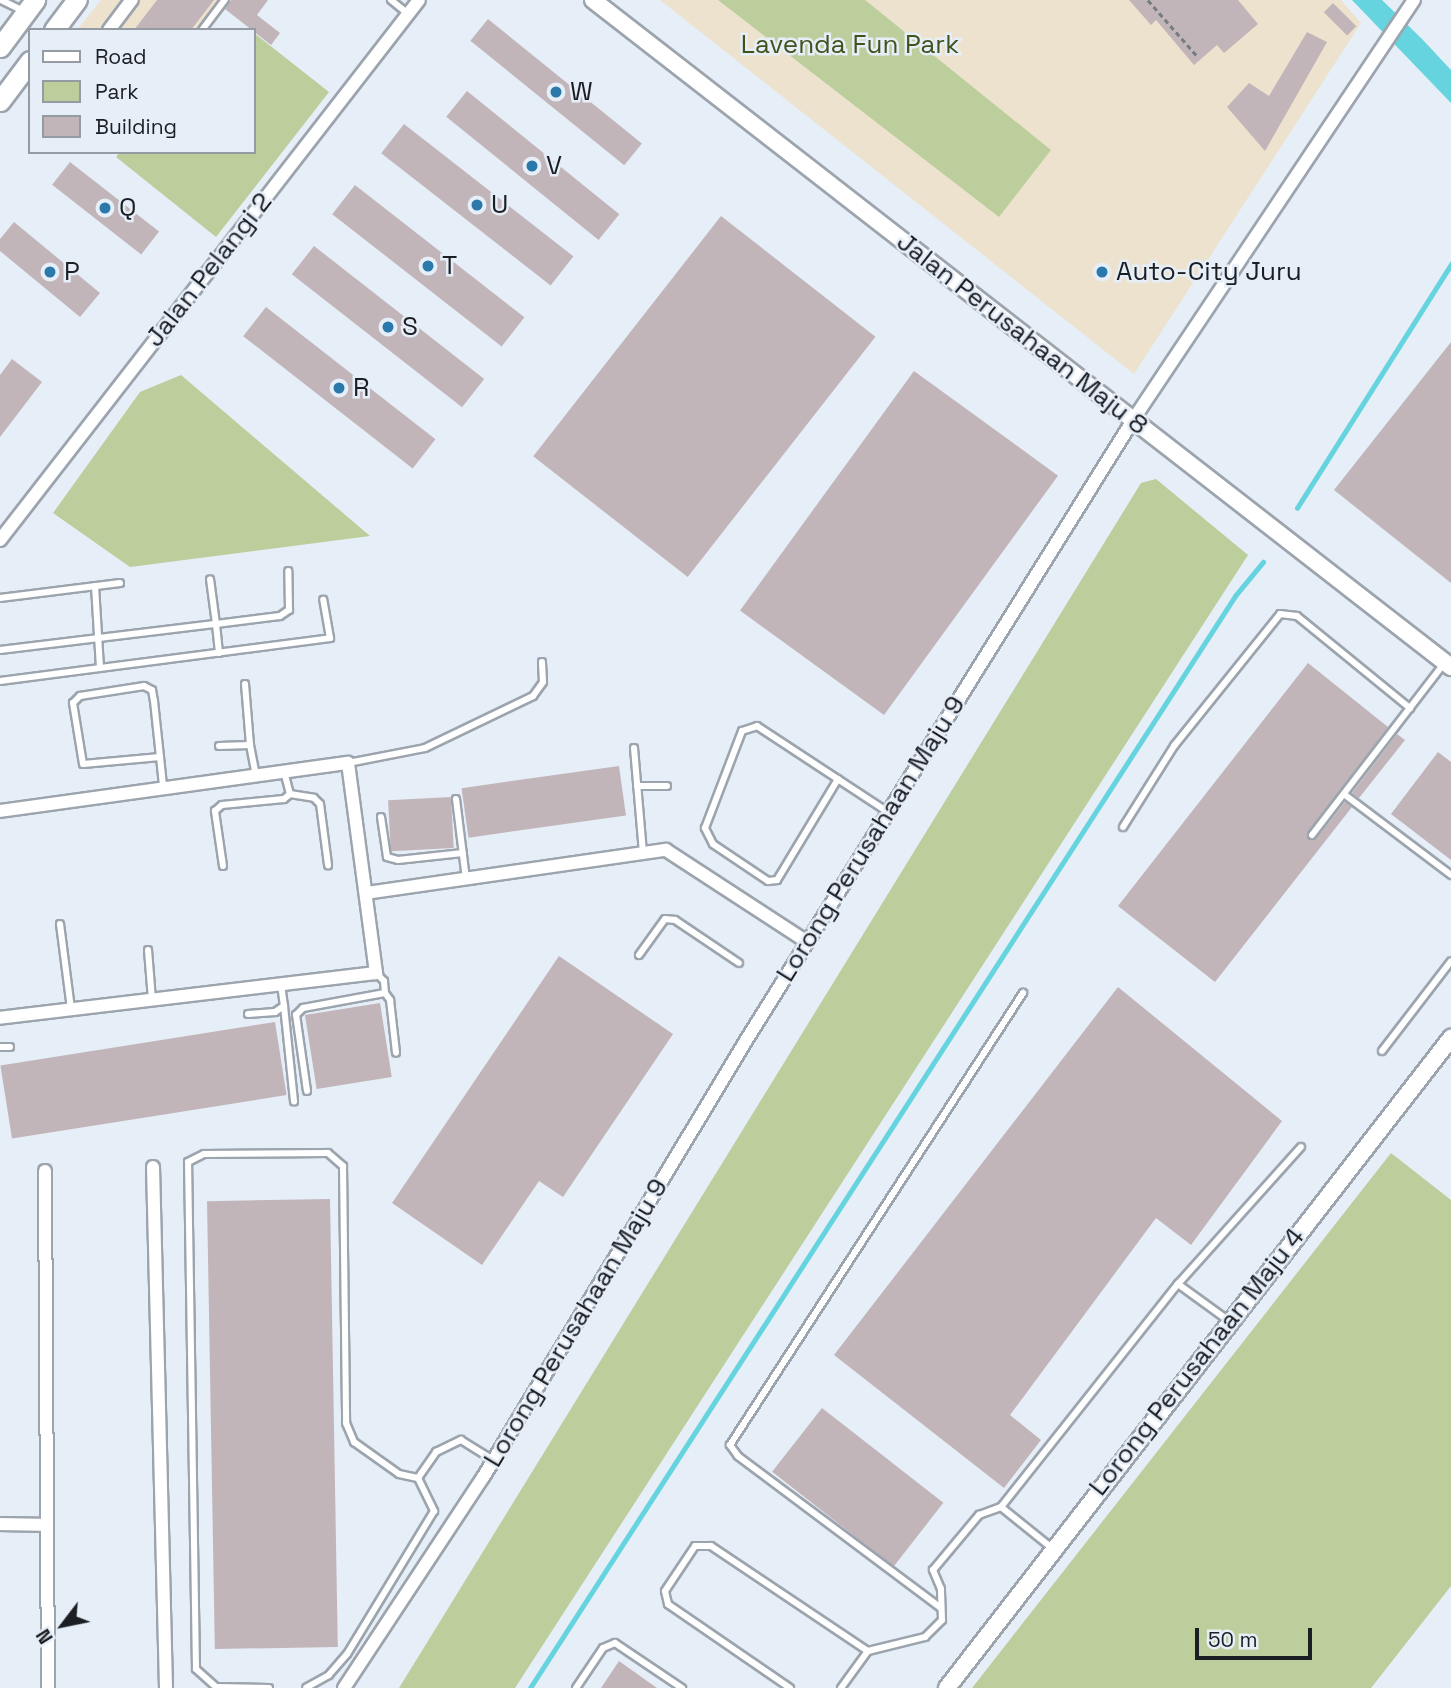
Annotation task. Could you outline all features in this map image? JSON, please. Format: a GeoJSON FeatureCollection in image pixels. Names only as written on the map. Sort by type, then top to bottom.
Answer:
{"type":"FeatureCollection","features":[{"type":"Feature","properties":{"kind":"main road"},"geometry":{"type":"LineString","coordinates":[[55,28],[76,0]]}},
{"type":"Feature","properties":{"kind":"main road"},"geometry":{"type":"LineString","coordinates":[[0,47],[30,6]]}},
{"type":"Feature","properties":{"kind":"main road"},"geometry":{"type":"LineString","coordinates":[[0,101],[27,70]]}},
{"type":"Feature","properties":{"kind":"street"},"geometry":{"type":"LineString","coordinates":[[111,28],[132,0]]}},
{"type":"Feature","properties":{"kind":"street","name":"Jalan Pelangi 2"},"geometry":{"type":"LineString","coordinates":[[0,540],[419,0]]}},
{"type":"Feature","properties":{"kind":"street","name":"Jalan Perusahaan Maju 8"},"geometry":{"type":"LineString","coordinates":[[593,0],[1448,665]]}},
{"type":"Feature","properties":{"kind":"street","name":"Lorong Perusahaan Maju 9"},"geometry":{"type":"LineString","coordinates":[[344,1688],[494,1460],[807,943],[1133,420],[1412,4]]}},
{"type":"Feature","properties":{"kind":"street"},"geometry":{"type":"LineString","coordinates":[[0,811],[348,763],[376,973],[0,1018]]}},
{"type":"Feature","properties":{"kind":"street"},"geometry":{"type":"LineString","coordinates":[[366,893],[666,850],[807,943]]}},
{"type":"Feature","properties":{"kind":"street","name":"Lorong Perusahaan Maju 4"},"geometry":{"type":"LineString","coordinates":[[947,1688],[1228,1321],[1451,1038]]}},
{"type":"Feature","properties":{"kind":"street"},"geometry":{"type":"LineString","coordinates":[[153,1167],[166,1688]]}},
{"type":"Feature","properties":{"kind":"street"},"geometry":{"type":"LineString","coordinates":[[45,1171],[48,1688]]}},
{"type":"Feature","properties":{"kind":"street"},"geometry":{"type":"LineString","coordinates":[[0,1524],[47,1525]]}},
{"type":"Feature","properties":{"kind":"lane"},"geometry":{"type":"LineString","coordinates":[[1,0],[30,6]]}},
{"type":"Feature","properties":{"kind":"lane"},"geometry":{"type":"LineString","coordinates":[[204,28],[225,0]]}},
{"type":"Feature","properties":{"kind":"lane"},"geometry":{"type":"LineString","coordinates":[[391,0],[408,14]]}},
{"type":"Feature","properties":{"kind":"lane"},"geometry":{"type":"LineString","coordinates":[[0,650],[280,616],[289,610],[288,571]]}},
{"type":"Feature","properties":{"kind":"lane"},"geometry":{"type":"LineString","coordinates":[[210,579],[219,653]]}},
{"type":"Feature","properties":{"kind":"lane"},"geometry":{"type":"LineString","coordinates":[[0,598],[120,583]]}},
{"type":"Feature","properties":{"kind":"lane"},"geometry":{"type":"LineString","coordinates":[[95,586],[100,668]]}},
{"type":"Feature","properties":{"kind":"lane"},"geometry":{"type":"LineString","coordinates":[[0,681],[330,638],[323,600]]}},
{"type":"Feature","properties":{"kind":"lane"},"geometry":{"type":"LineString","coordinates":[[1123,827],[1174,746],[1280,614],[1289,611],[1297,615],[1410,708]]}},
{"type":"Feature","properties":{"kind":"lane"},"geometry":{"type":"LineString","coordinates":[[348,763],[425,748],[533,696],[543,682],[542,662]]}},
{"type":"Feature","properties":{"kind":"lane"},"geometry":{"type":"LineString","coordinates":[[1312,835],[1410,708],[1448,665]]}},
{"type":"Feature","properties":{"kind":"lane"},"geometry":{"type":"LineString","coordinates":[[245,684],[250,745],[256,776]]}},
{"type":"Feature","properties":{"kind":"lane"},"geometry":{"type":"LineString","coordinates":[[160,757],[83,764],[73,703],[80,696],[144,686],[152,690],[160,757],[163,788]]}},
{"type":"Feature","properties":{"kind":"lane"},"geometry":{"type":"LineString","coordinates":[[838,779],[777,880],[768,881],[713,844],[705,828],[742,731],[757,726],[838,779],[888,812]]}},
{"type":"Feature","properties":{"kind":"lane"},"geometry":{"type":"LineString","coordinates":[[219,746],[250,745]]}},
{"type":"Feature","properties":{"kind":"lane"},"geometry":{"type":"LineString","coordinates":[[634,747],[643,853]]}},
{"type":"Feature","properties":{"kind":"lane"},"geometry":{"type":"LineString","coordinates":[[284,772],[289,794]]}},
{"type":"Feature","properties":{"kind":"lane"},"geometry":{"type":"LineString","coordinates":[[637,786],[667,786]]}},
{"type":"Feature","properties":{"kind":"lane"},"geometry":{"type":"LineString","coordinates":[[289,794],[314,797],[320,804],[328,865]]}},
{"type":"Feature","properties":{"kind":"lane"},"geometry":{"type":"LineString","coordinates":[[223,866],[215,811],[222,805],[284,799],[289,794]]}},
{"type":"Feature","properties":{"kind":"lane"},"geometry":{"type":"LineString","coordinates":[[1345,794],[1451,875]]}},
{"type":"Feature","properties":{"kind":"lane"},"geometry":{"type":"LineString","coordinates":[[456,799],[466,879]]}},
{"type":"Feature","properties":{"kind":"lane"},"geometry":{"type":"LineString","coordinates":[[381,817],[387,857],[398,860],[463,853]]}},
{"type":"Feature","properties":{"kind":"lane"},"geometry":{"type":"LineString","coordinates":[[639,955],[665,919],[675,920],[739,963]]}},
{"type":"Feature","properties":{"kind":"lane"},"geometry":{"type":"LineString","coordinates":[[60,924],[71,1009]]}},
{"type":"Feature","properties":{"kind":"lane"},"geometry":{"type":"LineString","coordinates":[[148,950],[152,1000]]}},
{"type":"Feature","properties":{"kind":"lane"},"geometry":{"type":"LineString","coordinates":[[1382,1051],[1451,961]]}},
{"type":"Feature","properties":{"kind":"lane"},"geometry":{"type":"LineString","coordinates":[[376,973],[384,981],[385,993],[390,1000],[396,1053]]}},
{"type":"Feature","properties":{"kind":"lane"},"geometry":{"type":"LineString","coordinates":[[281,984],[294,1101]]}},
{"type":"Feature","properties":{"kind":"lane"},"geometry":{"type":"LineString","coordinates":[[307,1091],[296,1015],[303,1007],[385,993]]}},
{"type":"Feature","properties":{"kind":"lane"},"geometry":{"type":"LineString","coordinates":[[942,1608],[738,1457],[730,1445],[1023,993]]}},
{"type":"Feature","properties":{"kind":"lane"},"geometry":{"type":"LineString","coordinates":[[248,1014],[275,1012],[284,1006]]}},
{"type":"Feature","properties":{"kind":"lane"},"geometry":{"type":"LineString","coordinates":[[0,1047],[10,1047]]}},
{"type":"Feature","properties":{"kind":"lane"},"geometry":{"type":"LineString","coordinates":[[841,1688],[868,1651],[925,1637],[942,1620],[941,1589],[933,1570],[978,1515],[1001,1507],[1178,1284],[1301,1147]]}},
{"type":"Feature","properties":{"kind":"lane"},"geometry":{"type":"LineString","coordinates":[[269,1688],[216,1687],[197,1669],[188,1162],[204,1154],[328,1153],[342,1166],[346,1423],[354,1442],[399,1474],[418,1478]]}},
{"type":"Feature","properties":{"kind":"lane"},"geometry":{"type":"LineString","coordinates":[[1178,1284],[1228,1321]]}},
{"type":"Feature","properties":{"kind":"lane"},"geometry":{"type":"LineString","coordinates":[[418,1478],[436,1452],[461,1440],[494,1460]]}},
{"type":"Feature","properties":{"kind":"lane"},"geometry":{"type":"LineString","coordinates":[[306,1688],[330,1675],[347,1654],[434,1511],[418,1478]]}},
{"type":"Feature","properties":{"kind":"lane"},"geometry":{"type":"LineString","coordinates":[[1001,1507],[1053,1549]]}},
{"type":"Feature","properties":{"kind":"lane"},"geometry":{"type":"LineString","coordinates":[[790,1688],[668,1604],[665,1591],[695,1546],[711,1545],[868,1651]]}},
{"type":"Feature","properties":{"kind":"lane"},"geometry":{"type":"LineString","coordinates":[[576,1688],[603,1648],[615,1643],[682,1688]]}},
{"type":"Feature","properties":{"kind":"path"},"geometry":{"type":"LineString","coordinates":[[1148,0],[1198,57]]}},
{"type":"Feature","properties":{"kind":"shaded area"},"geometry":{"type":"Polygon","coordinates":[[[101,0],[230,0],[209,28],[79,28],[101,0]]]}},
{"type":"Feature","properties":{"kind":"shaded area","name":"Auto-City Juru"},"geometry":{"type":"Polygon","coordinates":[[[660,0],[1341,0],[1361,23],[1134,374],[660,0]]]}},
{"type":"Feature","properties":{"kind":"green space","name":"Lavenda Fun Park"},"geometry":{"type":"Polygon","coordinates":[[[718,0],[865,0],[1051,150],[999,217],[718,0]]]}},
{"type":"Feature","properties":{"kind":"green space"},"geometry":{"type":"Polygon","coordinates":[[[256,35],[329,92],[216,237],[116,157],[118,154],[256,154],[256,35]]]}},
{"type":"Feature","properties":{"kind":"green space"},"geometry":{"type":"Polygon","coordinates":[[[181,375],[370,536],[130,567],[53,513],[140,392],[181,375]]]}},
{"type":"Feature","properties":{"kind":"green space"},"geometry":{"type":"Polygon","coordinates":[[[1156,479],[1248,555],[515,1688],[399,1688],[1141,483],[1156,479]]]}},
{"type":"Feature","properties":{"kind":"green space"},"geometry":{"type":"Polygon","coordinates":[[[1391,1153],[1451,1200],[1451,1586],[1371,1688],[972,1688],[1391,1153]]]}},
{"type":"Feature","properties":{"kind":"water"},"geometry":{"type":"Polygon","coordinates":[[[1352,0],[1382,0],[1422,39],[1451,70],[1451,103],[1352,0]]]}},
{"type":"Feature","properties":{"kind":"building"},"geometry":{"type":"Polygon","coordinates":[[[157,0],[214,0],[193,28],[136,28],[157,0]]]}},
{"type":"Feature","properties":{"kind":"building"},"geometry":{"type":"Polygon","coordinates":[[[231,0],[268,0],[257,15],[280,33],[271,45],[256,33],[256,28],[249,28],[225,9],[231,0]]]}},
{"type":"Feature","properties":{"kind":"building"},"geometry":{"type":"Polygon","coordinates":[[[1129,0],[1238,0],[1258,24],[1224,53],[1217,45],[1194,65],[1156,20],[1151,25],[1129,0]]]}},
{"type":"Feature","properties":{"kind":"building"},"geometry":{"type":"Polygon","coordinates":[[[1333,3],[1356,26],[1347,36],[1324,12],[1333,3]]]}},
{"type":"Feature","properties":{"kind":"building","name":"W"},"geometry":{"type":"Polygon","coordinates":[[[488,19],[642,144],[624,165],[470,41],[488,19]]]}},
{"type":"Feature","properties":{"kind":"building"},"geometry":{"type":"Polygon","coordinates":[[[1307,32],[1327,42],[1265,151],[1227,107],[1249,83],[1269,96],[1307,32]]]}},
{"type":"Feature","properties":{"kind":"building","name":"V"},"geometry":{"type":"Polygon","coordinates":[[[467,91],[619,214],[599,240],[446,117],[467,91]]]}},
{"type":"Feature","properties":{"kind":"building","name":"U"},"geometry":{"type":"Polygon","coordinates":[[[404,124],[573,256],[551,286],[381,153],[404,124]]]}},
{"type":"Feature","properties":{"kind":"building","name":"Q"},"geometry":{"type":"Polygon","coordinates":[[[70,162],[159,232],[141,254],[52,185],[70,162]]]}},
{"type":"Feature","properties":{"kind":"building","name":"T"},"geometry":{"type":"Polygon","coordinates":[[[355,185],[524,317],[502,347],[332,214],[355,185]]]}},
{"type":"Feature","properties":{"kind":"building"},"geometry":{"type":"Polygon","coordinates":[[[721,216],[875,337],[688,577],[533,456],[721,216]]]}},
{"type":"Feature","properties":{"kind":"building","name":"P"},"geometry":{"type":"Polygon","coordinates":[[[14,222],[100,293],[80,317],[0,251],[0,239],[14,222]]]}},
{"type":"Feature","properties":{"kind":"building","name":"S"},"geometry":{"type":"Polygon","coordinates":[[[314,246],[484,379],[462,407],[292,274],[314,246]]]}},
{"type":"Feature","properties":{"kind":"building","name":"R"},"geometry":{"type":"Polygon","coordinates":[[[266,307],[435,439],[413,469],[243,336],[266,307]]]}},
{"type":"Feature","properties":{"kind":"building"},"geometry":{"type":"Polygon","coordinates":[[[1451,342],[1451,583],[1334,490],[1451,342]]]}},
{"type":"Feature","properties":{"kind":"building"},"geometry":{"type":"Polygon","coordinates":[[[12,359],[42,382],[0,437],[0,375],[12,359]]]}},
{"type":"Feature","properties":{"kind":"building"},"geometry":{"type":"Polygon","coordinates":[[[914,371],[1058,476],[884,715],[740,610],[914,371]]]}},
{"type":"Feature","properties":{"kind":"building"},"geometry":{"type":"Polygon","coordinates":[[[1308,663],[1388,727],[1307,838],[1316,839],[1345,802],[1352,807],[1215,982],[1118,906],[1308,663]]]}},
{"type":"Feature","properties":{"kind":"building"},"geometry":{"type":"Polygon","coordinates":[[[1397,734],[1405,740],[1359,798],[1352,793],[1397,734]]]}},
{"type":"Feature","properties":{"kind":"building"},"geometry":{"type":"Polygon","coordinates":[[[1438,752],[1451,762],[1451,860],[1391,814],[1438,752]]]}},
{"type":"Feature","properties":{"kind":"building"},"geometry":{"type":"Polygon","coordinates":[[[619,766],[626,816],[469,838],[462,788],[619,766]]]}},
{"type":"Feature","properties":{"kind":"building"},"geometry":{"type":"Polygon","coordinates":[[[451,797],[454,848],[391,851],[388,800],[451,797]]]}},
{"type":"Feature","properties":{"kind":"building"},"geometry":{"type":"Polygon","coordinates":[[[559,956],[673,1034],[563,1197],[539,1181],[482,1265],[392,1203],[559,956]]]}},
{"type":"Feature","properties":{"kind":"building"},"geometry":{"type":"Polygon","coordinates":[[[1118,987],[1282,1121],[1191,1245],[1156,1218],[1010,1415],[1041,1440],[1004,1488],[834,1355],[1118,987]]]}},
{"type":"Feature","properties":{"kind":"building"},"geometry":{"type":"Polygon","coordinates":[[[380,1003],[392,1077],[317,1089],[305,1015],[380,1003]]]}},
{"type":"Feature","properties":{"kind":"building"},"geometry":{"type":"Polygon","coordinates":[[[275,1022],[287,1095],[12,1139],[0,1065],[275,1022]]]}},
{"type":"Feature","properties":{"kind":"building"},"geometry":{"type":"Polygon","coordinates":[[[330,1199],[338,1647],[215,1649],[207,1201],[330,1199]]]}},
{"type":"Feature","properties":{"kind":"building"},"geometry":{"type":"Polygon","coordinates":[[[822,1408],[943,1503],[893,1567],[772,1472],[822,1408]]]}},
{"type":"Feature","properties":{"kind":"building"},"geometry":{"type":"Polygon","coordinates":[[[619,1661],[657,1688],[601,1688],[619,1661]]]}},
{"type":"Feature","properties":{"kind":"waterway"},"geometry":{"type":"LineString","coordinates":[[1297,508],[1451,264]]}},
{"type":"Feature","properties":{"kind":"waterway"},"geometry":{"type":"LineString","coordinates":[[530,1688],[1235,596],[1263,562]]}},
{"type":"Feature","properties":{"kind":"place","name":"W"},"geometry":{"type":"Point","coordinates":[556,92]}},
{"type":"Feature","properties":{"kind":"place","name":"V"},"geometry":{"type":"Point","coordinates":[532,166]}},
{"type":"Feature","properties":{"kind":"place","name":"U"},"geometry":{"type":"Point","coordinates":[477,205]}},
{"type":"Feature","properties":{"kind":"place","name":"Q"},"geometry":{"type":"Point","coordinates":[105,208]}},
{"type":"Feature","properties":{"kind":"place","name":"T"},"geometry":{"type":"Point","coordinates":[428,266]}},
{"type":"Feature","properties":{"kind":"place","name":"P"},"geometry":{"type":"Point","coordinates":[50,272]}},
{"type":"Feature","properties":{"kind":"place","name":"Auto-City Juru"},"geometry":{"type":"Point","coordinates":[1102,272]}},
{"type":"Feature","properties":{"kind":"place","name":"S"},"geometry":{"type":"Point","coordinates":[388,327]}},
{"type":"Feature","properties":{"kind":"place","name":"R"},"geometry":{"type":"Point","coordinates":[339,388]}}]}
